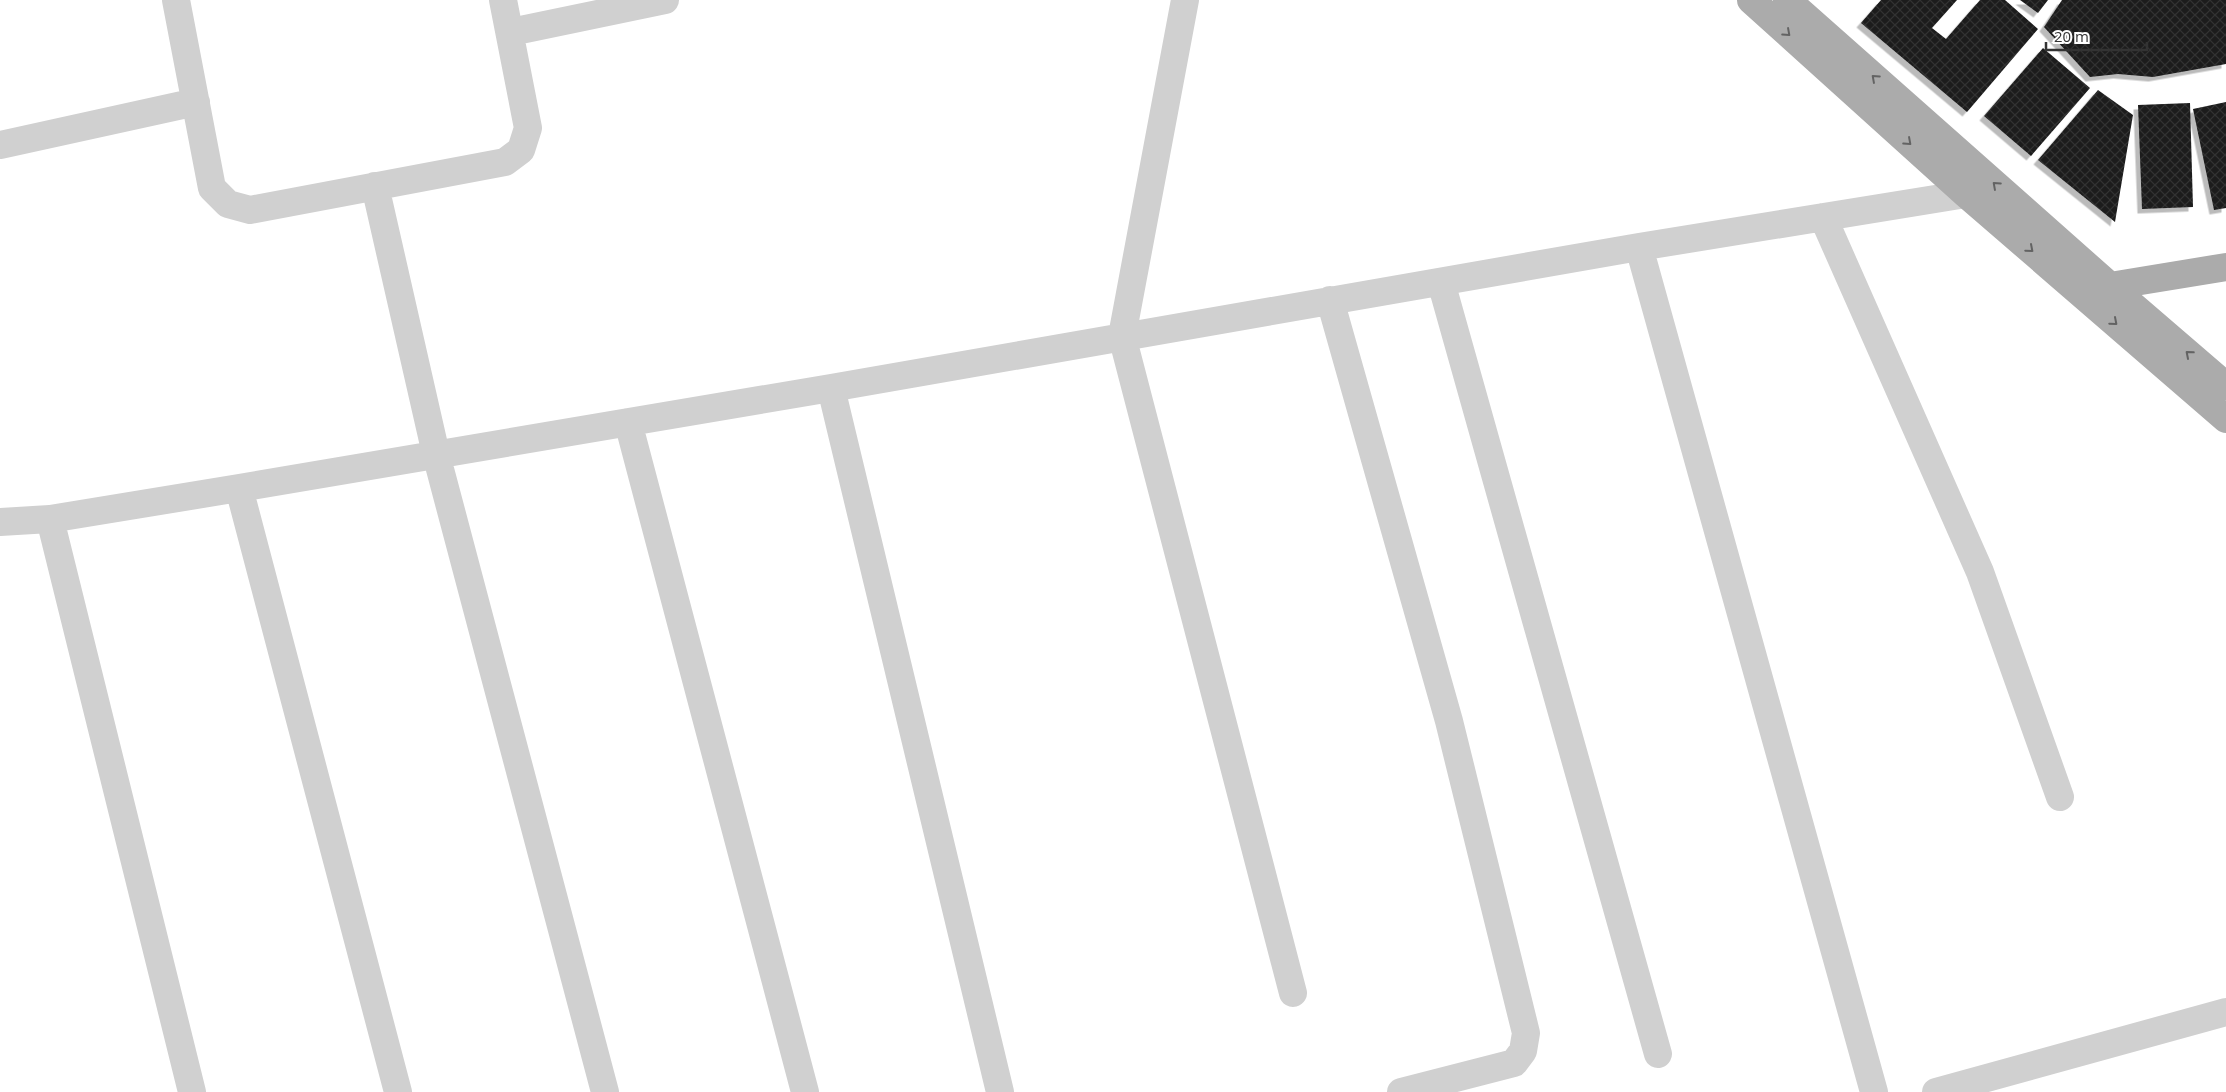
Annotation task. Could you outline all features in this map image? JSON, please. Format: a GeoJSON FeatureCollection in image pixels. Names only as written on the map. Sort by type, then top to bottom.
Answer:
{"type":"FeatureCollection","features":[{"type":"Feature","properties":{"kind":"main road"},"geometry":{"type":"LineString","coordinates":[[1751,0],[1966,194],[2226,419]]}},
{"type":"Feature","properties":{"kind":"main road"},"geometry":{"type":"LineString","coordinates":[[1787,0],[2111,287],[2226,386]]}},
{"type":"Feature","properties":{"kind":"main road"},"geometry":{"type":"LineString","coordinates":[[2077,290],[2111,287],[2226,267]]}},
{"type":"Feature","properties":{"kind":"street"},"geometry":{"type":"LineString","coordinates":[[176,0],[212,188],[228,204],[250,210],[505,162],[521,150],[528,128],[511,32],[503,0]]}},
{"type":"Feature","properties":{"kind":"street"},"geometry":{"type":"LineString","coordinates":[[511,32],[665,0]]}},
{"type":"Feature","properties":{"kind":"street"},"geometry":{"type":"LineString","coordinates":[[1185,0],[1122,336],[1293,993]]}},
{"type":"Feature","properties":{"kind":"street"},"geometry":{"type":"LineString","coordinates":[[0,145],[196,102]]}},
{"type":"Feature","properties":{"kind":"street"},"geometry":{"type":"LineString","coordinates":[[375,186],[436,454],[604,1092]]}},
{"type":"Feature","properties":{"kind":"street"},"geometry":{"type":"LineString","coordinates":[[0,522],[50,519],[239,488],[831,388],[1639,247],[1966,194]]}},
{"type":"Feature","properties":{"kind":"street"},"geometry":{"type":"LineString","coordinates":[[1823,217],[1980,572],[2060,797]]}},
{"type":"Feature","properties":{"kind":"street"},"geometry":{"type":"LineString","coordinates":[[1639,247],[1874,1092]]}},
{"type":"Feature","properties":{"kind":"street"},"geometry":{"type":"LineString","coordinates":[[1442,282],[1658,1054]]}},
{"type":"Feature","properties":{"kind":"street"},"geometry":{"type":"LineString","coordinates":[[1330,300],[1450,721],[1526,1033],[1523,1051],[1514,1063],[1401,1092]]}},
{"type":"Feature","properties":{"kind":"street"},"geometry":{"type":"LineString","coordinates":[[831,388],[1000,1092]]}},
{"type":"Feature","properties":{"kind":"street"},"geometry":{"type":"LineString","coordinates":[[628,422],[805,1092]]}},
{"type":"Feature","properties":{"kind":"street"},"geometry":{"type":"LineString","coordinates":[[239,488],[398,1092]]}},
{"type":"Feature","properties":{"kind":"street"},"geometry":{"type":"LineString","coordinates":[[50,519],[192,1092]]}},
{"type":"Feature","properties":{"kind":"street"},"geometry":{"type":"LineString","coordinates":[[1936,1092],[2226,1012]]}},
{"type":"Feature","properties":{"kind":"building"},"geometry":{"type":"Polygon","coordinates":[[[1881,0],[1957,0],[1932,28],[1946,39],[1980,0],[2005,0],[2038,29],[1967,112],[1861,23],[1881,0]]]}},
{"type":"Feature","properties":{"kind":"building"},"geometry":{"type":"Polygon","coordinates":[[[2020,0],[2048,0],[2038,13],[2020,0]]]}},
{"type":"Feature","properties":{"kind":"building"},"geometry":{"type":"Polygon","coordinates":[[[2062,0],[2226,0],[2226,64],[2153,77],[2118,74],[2090,77],[2044,27],[2062,0]]]}},
{"type":"Feature","properties":{"kind":"building"},"geometry":{"type":"Polygon","coordinates":[[[2043,48],[2090,88],[2031,156],[1984,116],[2043,48]]]}},
{"type":"Feature","properties":{"kind":"building"},"geometry":{"type":"Polygon","coordinates":[[[2098,90],[2133,115],[2115,222],[2038,160],[2098,90]]]}},
{"type":"Feature","properties":{"kind":"building"},"geometry":{"type":"Polygon","coordinates":[[[2226,102],[2226,208],[2214,210],[2193,109],[2226,102]]]}},
{"type":"Feature","properties":{"kind":"building"},"geometry":{"type":"Polygon","coordinates":[[[2190,103],[2193,207],[2142,209],[2138,105],[2190,103]]]}}]}
